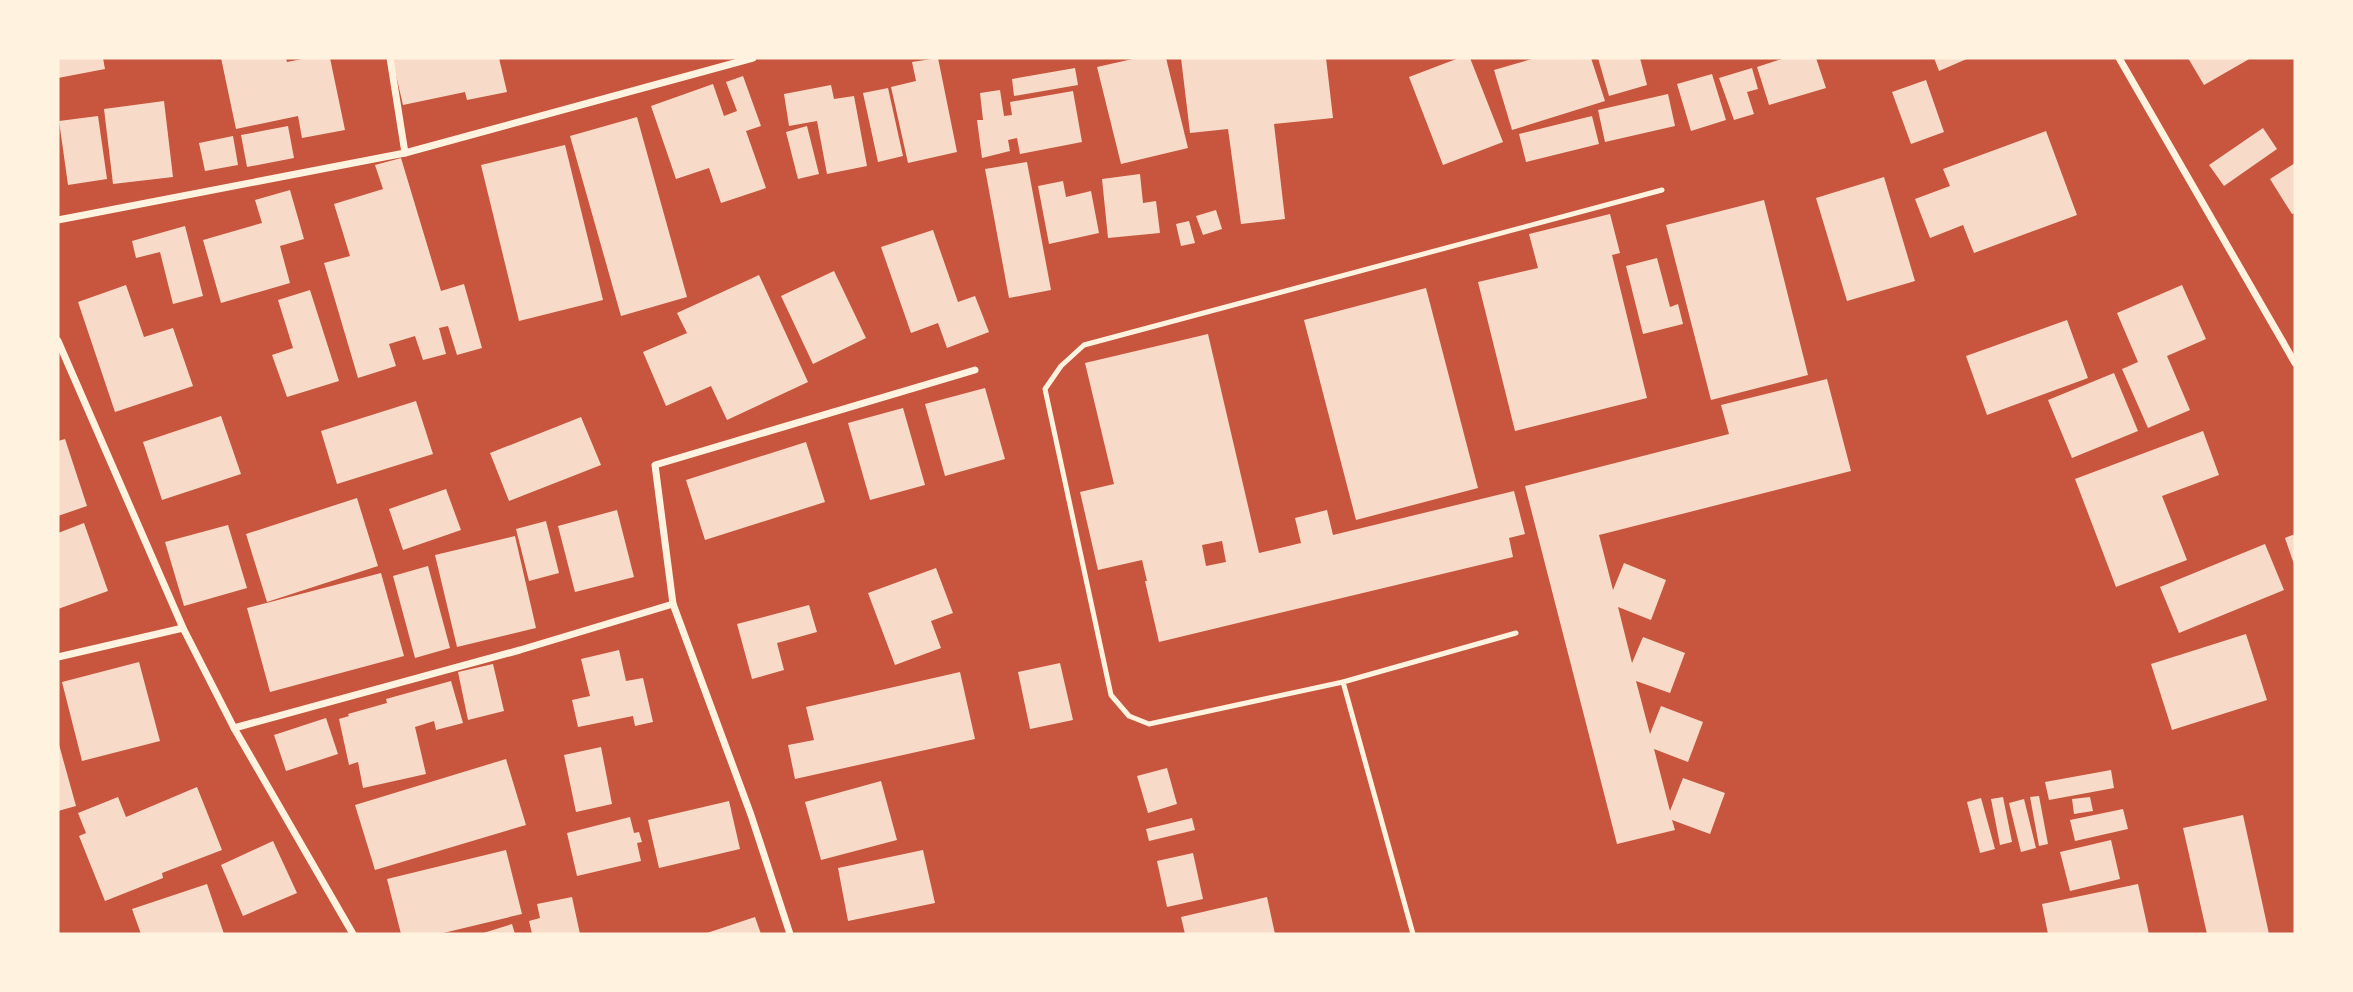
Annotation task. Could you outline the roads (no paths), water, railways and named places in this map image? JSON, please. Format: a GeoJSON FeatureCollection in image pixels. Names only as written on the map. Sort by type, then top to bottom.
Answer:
{"type":"FeatureCollection","features":[{"type":"Feature","properties":{"kind":"street"},"geometry":{"type":"LineString","coordinates":[[390,58],[405,153]]}},
{"type":"Feature","properties":{"kind":"street"},"geometry":{"type":"LineString","coordinates":[[58,220],[405,153],[753,58]]}},
{"type":"Feature","properties":{"kind":"street"},"geometry":{"type":"LineString","coordinates":[[2119,58],[2295,363]]}},
{"type":"Feature","properties":{"kind":"street"},"geometry":{"type":"LineString","coordinates":[[58,341],[183,628],[234,728],[353,934]]}},
{"type":"Feature","properties":{"kind":"street"},"geometry":{"type":"LineString","coordinates":[[790,934],[751,815],[673,604],[655,465],[975,370]]}},
{"type":"Feature","properties":{"kind":"street"},"geometry":{"type":"LineString","coordinates":[[234,728],[507,654],[673,604]]}},
{"type":"Feature","properties":{"kind":"street"},"geometry":{"type":"LineString","coordinates":[[58,657],[183,628]]}},
{"type":"Feature","properties":{"kind":"lane"},"geometry":{"type":"LineString","coordinates":[[1516,633],[1343,682],[1149,724],[1129,716],[1111,695],[1045,389],[1061,366],[1084,345],[1662,190]]}},
{"type":"Feature","properties":{"kind":"lane"},"geometry":{"type":"LineString","coordinates":[[1343,682],[1413,934]]}}]}
